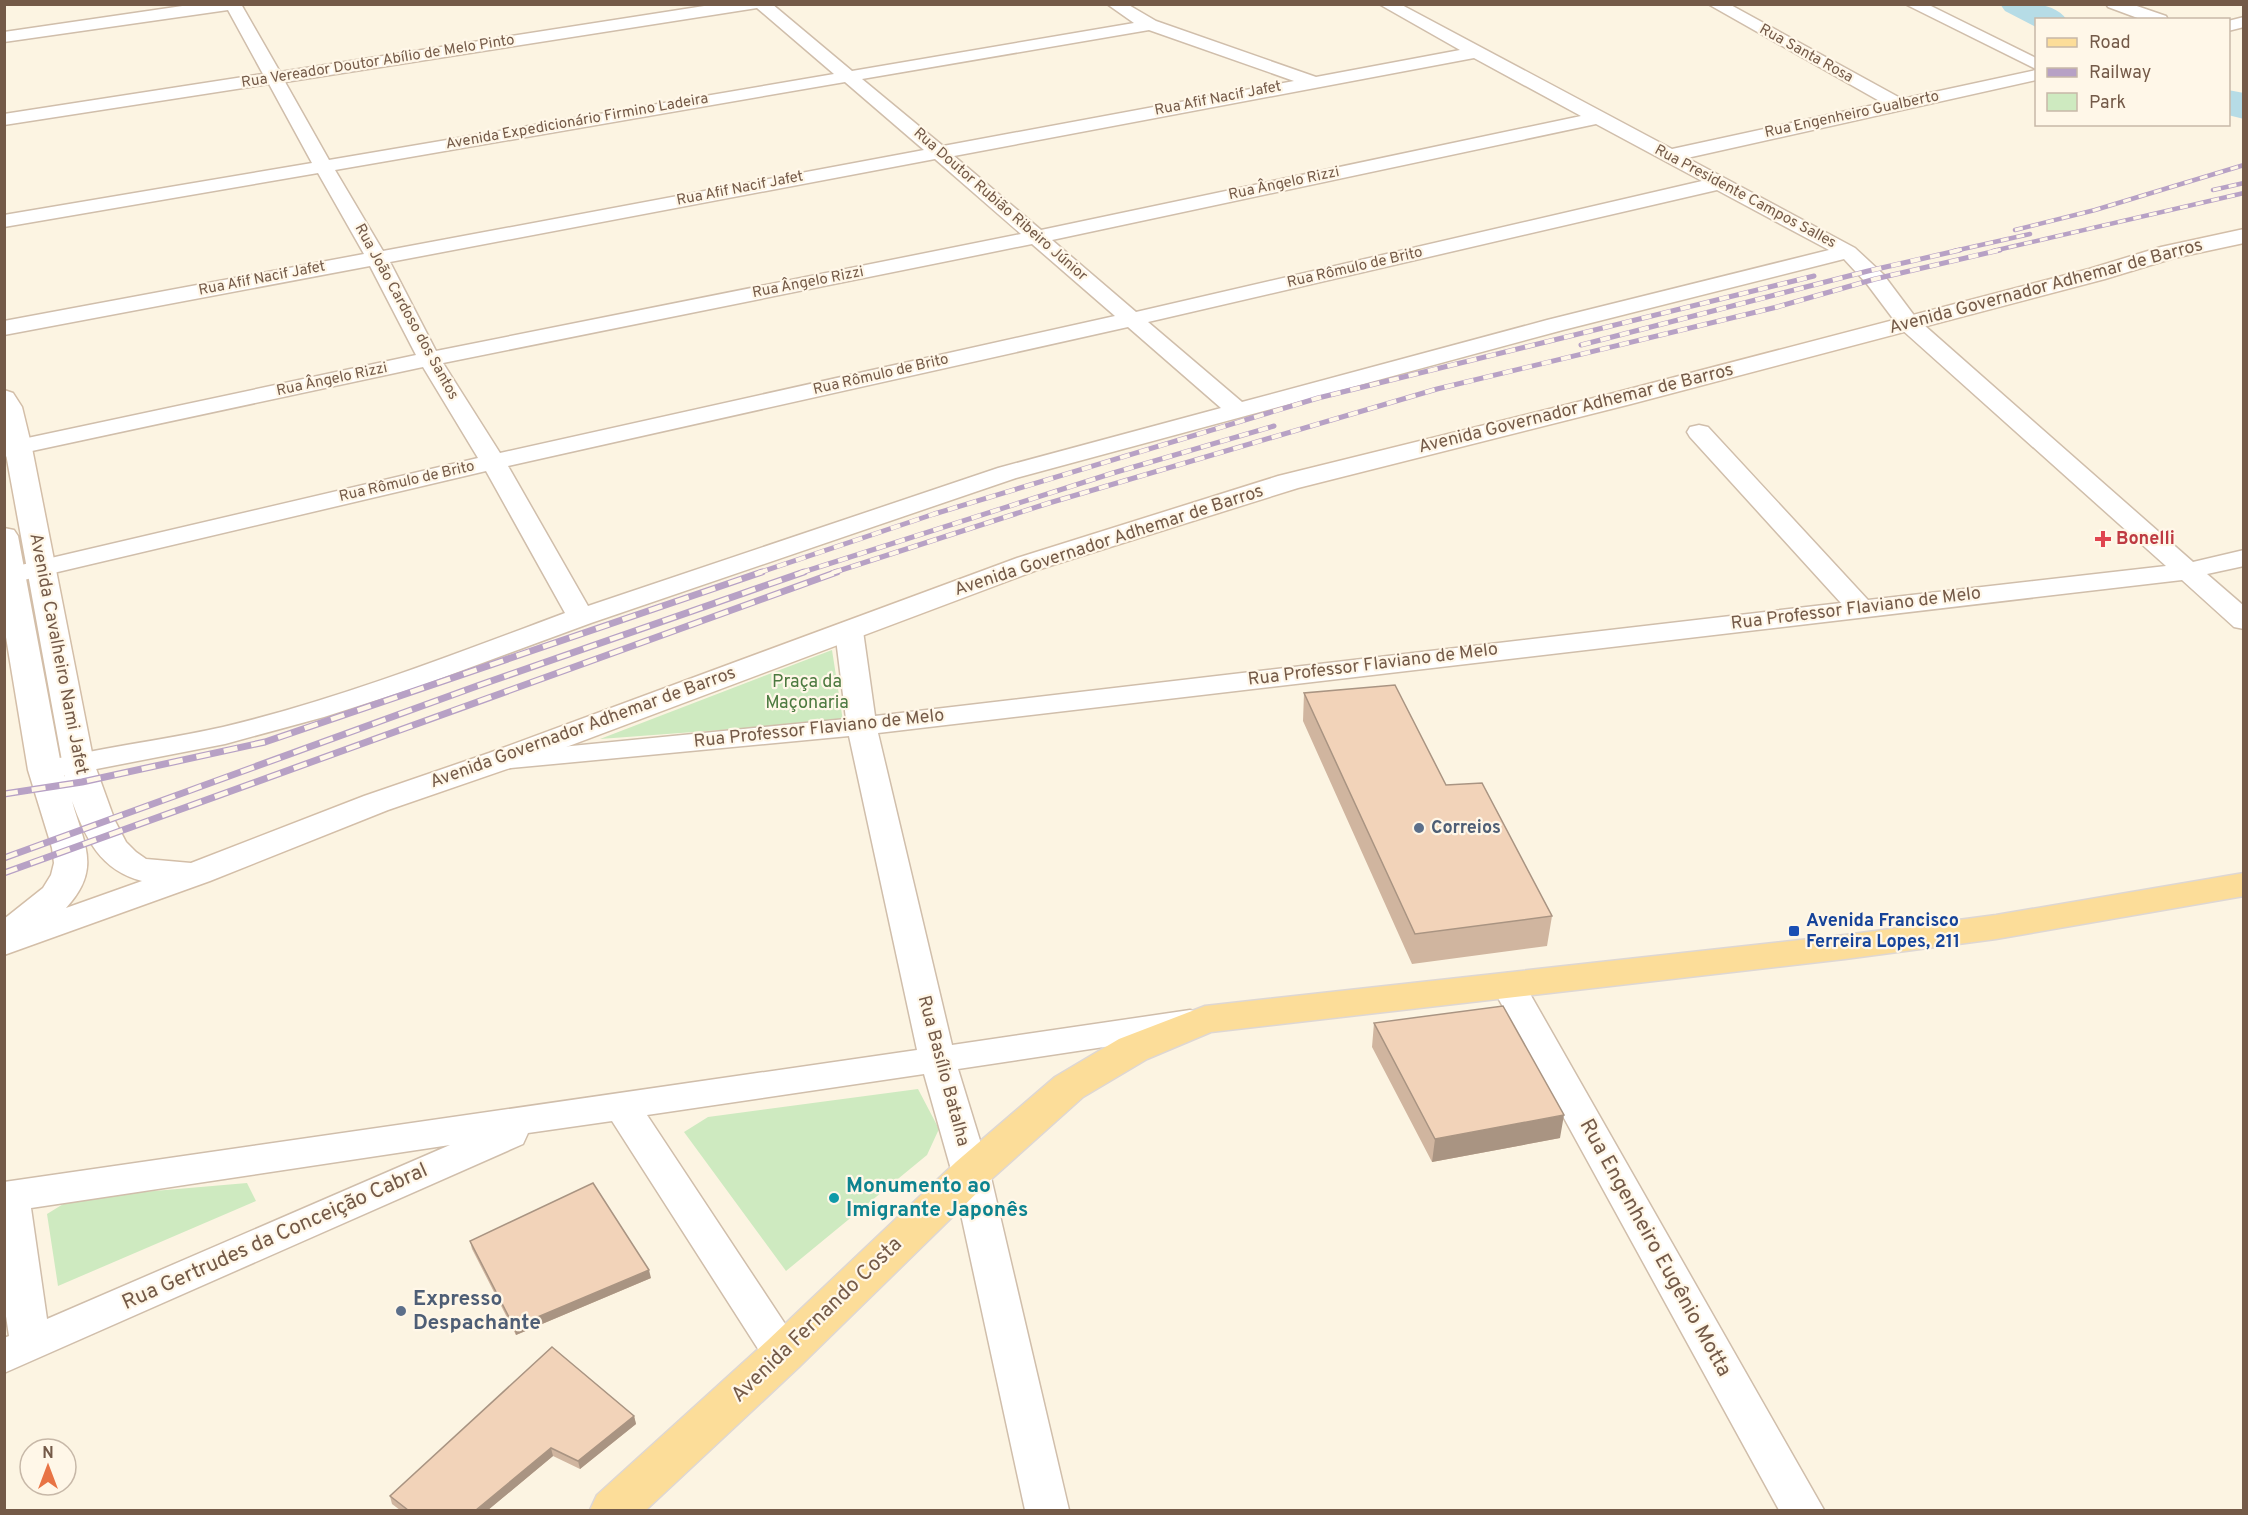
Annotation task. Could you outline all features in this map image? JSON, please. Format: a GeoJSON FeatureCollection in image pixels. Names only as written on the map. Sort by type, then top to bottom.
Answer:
{"type":"FeatureCollection","features":[{"type":"Feature","properties":{"kind":"main road","name":"Avenida Governador Adhemar de Barros"},"geometry":{"type":"LineString","coordinates":[[4,944],[198,873],[376,803],[501,760],[1027,564],[1288,482],[1622,399],[2097,274],[2169,252],[2243,237]]}},
{"type":"Feature","properties":{"kind":"main road","name":"Avenida Cavalheiro Nami Jafet"},"geometry":{"type":"LineString","coordinates":[[4,398],[9,407],[45,770],[52,787],[64,837],[70,849],[71,870],[62,888],[42,911],[4,937]]}},
{"type":"Feature","properties":{"kind":"main road","name":"Avenida Cavalheiro Nami Jafet"},"geometry":{"type":"LineString","coordinates":[[4,536],[26,572],[77,763],[105,837],[118,857],[132,866],[153,872],[198,873]]}},
{"type":"Feature","properties":{"kind":"main road","name":"Avenida Fernando Costa"},"geometry":{"type":"LineString","coordinates":[[614,1510],[783,1353],[971,1173],[1069,1088],[1133,1049],[1205,1019],[1845,947],[1996,927],[2244,884]]}},
{"type":"Feature","properties":{"kind":"street"},"geometry":{"type":"LineString","coordinates":[[4,37],[233,4]]}},
{"type":"Feature","properties":{"kind":"street","name":"Rua João Cardoso dos Santos"},"geometry":{"type":"LineString","coordinates":[[233,4],[322,166],[377,258],[429,359],[493,462],[582,617]]}},
{"type":"Feature","properties":{"kind":"street","name":"Rua Vereador Doutor Abílio de Melo Pinto"},"geometry":{"type":"LineString","coordinates":[[4,120],[752,4]]}},
{"type":"Feature","properties":{"kind":"street","name":"Rua Doutor Rubião Ribeiro Júnior"},"geometry":{"type":"LineString","coordinates":[[762,4],[1133,319],[1236,410]]}},
{"type":"Feature","properties":{"kind":"street"},"geometry":{"type":"LineString","coordinates":[[1115,4],[1150,25],[1311,81]]}},
{"type":"Feature","properties":{"kind":"street","name":"Rua Presidente Campos Salles"},"geometry":{"type":"LineString","coordinates":[[1387,4],[1848,252],[1875,279],[1908,323],[2244,621]]}},
{"type":"Feature","properties":{"kind":"street","name":"Rua Santa Rosa"},"geometry":{"type":"LineString","coordinates":[[1716,4],[1897,104]]}},
{"type":"Feature","properties":{"kind":"street"},"geometry":{"type":"LineString","coordinates":[[1913,4],[2035,63]]}},
{"type":"Feature","properties":{"kind":"street"},"geometry":{"type":"LineString","coordinates":[[2114,4],[2154,18]]}},
{"type":"Feature","properties":{"kind":"street","name":"Avenida Expedicionário Firmino Ladeira"},"geometry":{"type":"LineString","coordinates":[[4,221],[1150,25]]}},
{"type":"Feature","properties":{"kind":"street","name":"Rua Afif Nacif Jafet"},"geometry":{"type":"LineString","coordinates":[[4,328],[1476,51]]}},
{"type":"Feature","properties":{"kind":"street","name":"Rua Engenheiro Gualberto"},"geometry":{"type":"LineString","coordinates":[[1668,156],[2035,75]]}},
{"type":"Feature","properties":{"kind":"street","name":"Rua Ângelo Rizzi"},"geometry":{"type":"LineString","coordinates":[[12,449],[429,359],[1037,237],[1597,118]]}},
{"type":"Feature","properties":{"kind":"street","name":"Rua Rômulo de Brito"},"geometry":{"type":"LineString","coordinates":[[26,572],[493,462],[1133,319],[1720,183]]}},
{"type":"Feature","properties":{"kind":"street"},"geometry":{"type":"LineString","coordinates":[[45,770],[225,735],[314,711],[410,680],[582,617],[1007,473],[1555,325],[1848,252]]}},
{"type":"Feature","properties":{"kind":"street"},"geometry":{"type":"LineString","coordinates":[[1699,432],[1860,608]]}},
{"type":"Feature","properties":{"kind":"street","name":"Rua Professor Flaviano de Melo"},"geometry":{"type":"LineString","coordinates":[[501,760],[862,726],[2188,571],[2244,558]]}},
{"type":"Feature","properties":{"kind":"street","name":"Rua Basílio Batalha"},"geometry":{"type":"LineString","coordinates":[[849,631],[862,726],[937,1058],[971,1173],[1047,1510]]}},
{"type":"Feature","properties":{"kind":"street","name":"Rua Engenheiro Eugênio Motta"},"geometry":{"type":"LineString","coordinates":[[1508,986],[1802,1510]]}},
{"type":"Feature","properties":{"kind":"street"},"geometry":{"type":"LineString","coordinates":[[17,1350],[7,1196],[1205,1019]]}},
{"type":"Feature","properties":{"kind":"street"},"geometry":{"type":"LineString","coordinates":[[621,1105],[783,1353]]}},
{"type":"Feature","properties":{"kind":"street","name":"Rua Gertrudes da Conceição Cabral"},"geometry":{"type":"LineString","coordinates":[[17,1350],[546,1118]]}},
{"type":"Feature","properties":{"kind":"green space","name":"Praça da Maçonaria"},"geometry":{"type":"Polygon","coordinates":[[[832,650],[843,721],[600,739],[832,650]]]}},
{"type":"Feature","properties":{"kind":"green space"},"geometry":{"type":"Polygon","coordinates":[[[918,1089],[939,1129],[927,1155],[786,1271],[684,1132],[708,1117],[918,1089]]]}},
{"type":"Feature","properties":{"kind":"green space"},"geometry":{"type":"Polygon","coordinates":[[[247,1183],[256,1201],[58,1286],[47,1214],[73,1198],[247,1183]]]}},
{"type":"Feature","properties":{"kind":"building","name":"Correios"},"geometry":{"type":"Polygon","coordinates":[[[1395,685],[1446,785],[1482,783],[1552,916],[1415,934],[1304,693],[1395,685]]]}},
{"type":"Feature","properties":{"kind":"building"},"geometry":{"type":"Polygon","coordinates":[[[1503,1006],[1564,1115],[1435,1139],[1374,1023],[1503,1006]]]}},
{"type":"Feature","properties":{"kind":"building"},"geometry":{"type":"Polygon","coordinates":[[[593,1183],[649,1270],[514,1327],[470,1241],[593,1183]]]}},
{"type":"Feature","properties":{"kind":"building"},"geometry":{"type":"Polygon","coordinates":[[[552,1347],[634,1416],[578,1461],[551,1448],[476,1510],[408,1510],[390,1496],[552,1347]]]}},
{"type":"Feature","properties":{"kind":"waterway"},"geometry":{"type":"LineString","coordinates":[[2017,4],[2046,18]]}},
{"type":"Feature","properties":{"kind":"waterway"},"geometry":{"type":"LineString","coordinates":[[2230,102],[2244,107]]}},
{"type":"Feature","properties":{"kind":"railway"},"geometry":{"type":"LineString","coordinates":[[2015,230],[2095,210],[2244,165]]}},
{"type":"Feature","properties":{"kind":"railway"},"geometry":{"type":"LineString","coordinates":[[2213,190],[2244,183]]}},
{"type":"Feature","properties":{"kind":"railway"},"geometry":{"type":"LineString","coordinates":[[1993,251],[2244,193]]}},
{"type":"Feature","properties":{"kind":"railway"},"geometry":{"type":"LineString","coordinates":[[1954,251],[2030,234]]}},
{"type":"Feature","properties":{"kind":"railway"},"geometry":{"type":"LineString","coordinates":[[1581,345],[1868,271],[1960,250]]}},
{"type":"Feature","properties":{"kind":"railway"},"geometry":{"type":"LineString","coordinates":[[832,573],[1049,503],[1437,389],[1777,307],[1875,279],[2000,250]]}},
{"type":"Feature","properties":{"kind":"railway"},"geometry":{"type":"LineString","coordinates":[[758,573],[934,514],[1318,398],[1814,276]]}},
{"type":"Feature","properties":{"kind":"railway"},"geometry":{"type":"LineString","coordinates":[[800,573],[1113,473],[1274,426]]}},
{"type":"Feature","properties":{"kind":"railway"},"geometry":{"type":"LineString","coordinates":[[4,794],[82,782],[265,742],[762,572]]}},
{"type":"Feature","properties":{"kind":"railway"},"geometry":{"type":"LineString","coordinates":[[4,858],[477,686],[804,572]]}},
{"type":"Feature","properties":{"kind":"railway"},"geometry":{"type":"LineString","coordinates":[[4,873],[837,572]]}},
{"type":"Feature","properties":{"kind":"place","name":"Bonelli"},"geometry":{"type":"Point","coordinates":[2103,539]}},
{"type":"Feature","properties":{"kind":"place","name":"Correios"},"geometry":{"type":"Point","coordinates":[1419,828]}},
{"type":"Feature","properties":{"kind":"place","name":"Avenida Francisco Ferreira Lopes, 211"},"geometry":{"type":"Point","coordinates":[1794,931]}},
{"type":"Feature","properties":{"kind":"place","name":"Monumento ao Imigrante Japonês"},"geometry":{"type":"Point","coordinates":[834,1198]}},
{"type":"Feature","properties":{"kind":"place","name":"Expresso Despachante"},"geometry":{"type":"Point","coordinates":[401,1311]}}]}
